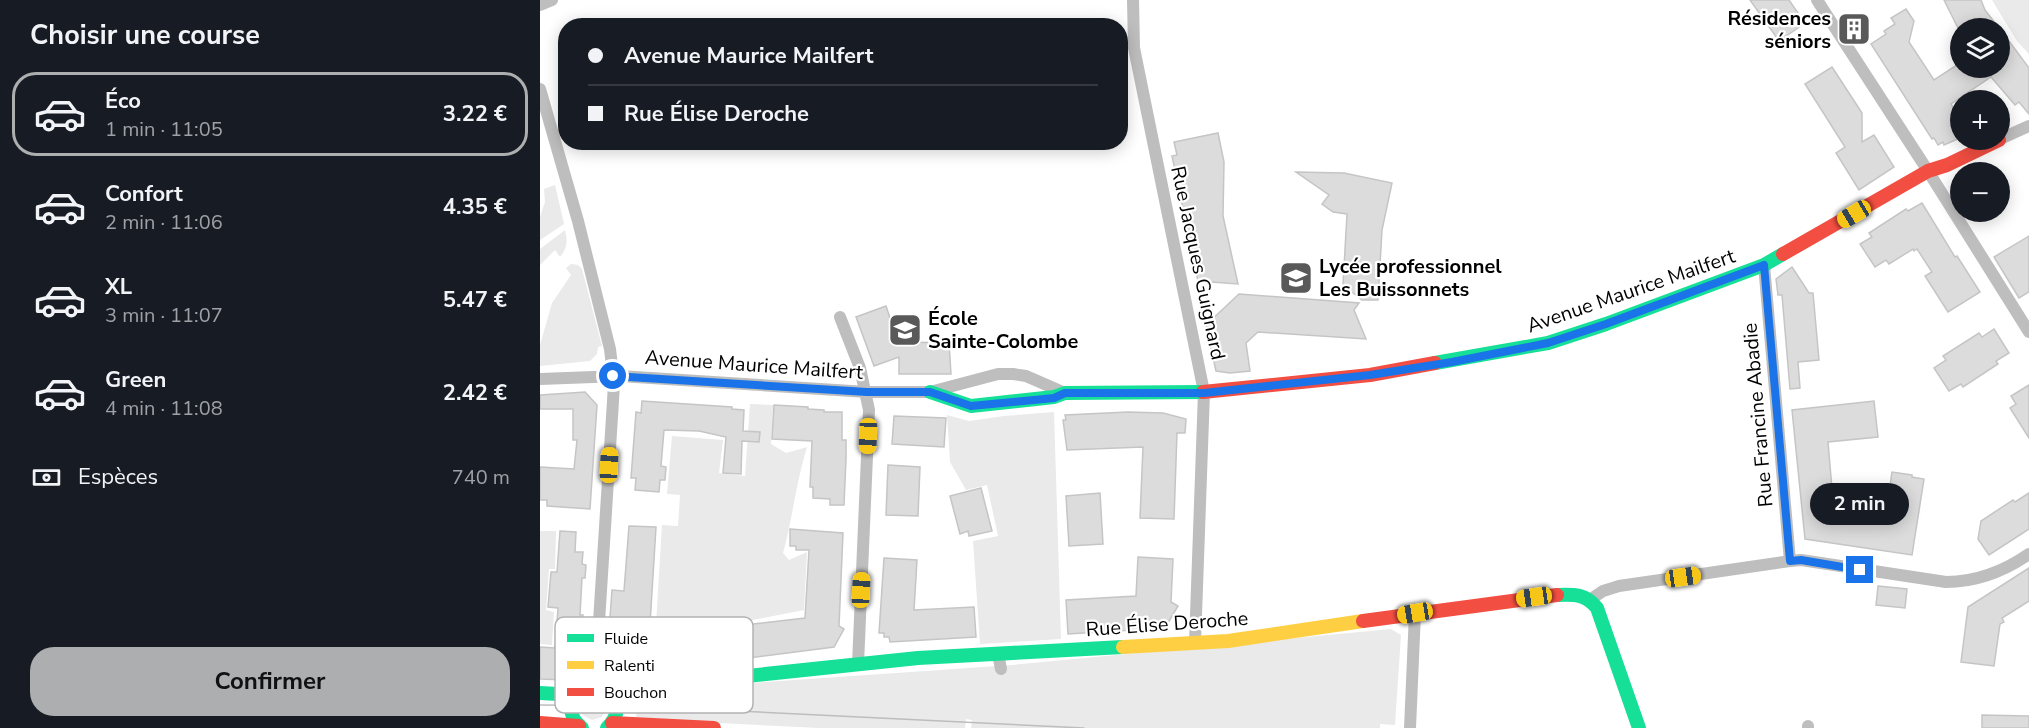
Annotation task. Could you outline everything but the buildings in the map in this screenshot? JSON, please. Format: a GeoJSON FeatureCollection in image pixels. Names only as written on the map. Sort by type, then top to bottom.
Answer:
{"type":"FeatureCollection","features":[{"type":"Feature","properties":{"kind":"main road","name":"Avenue Maurice Mailfert"},"geometry":{"type":"LineString","coordinates":[[930,392],[971,406],[1054,398],[1065,393],[1204,393],[1370,375],[1548,343],[1606,324],[1764,265],[1928,171],[1947,165],[1977,150]]}},
{"type":"Feature","properties":{"kind":"main road","name":"Rue Élise Deroche"},"geometry":{"type":"LineString","coordinates":[[753,675],[918,658],[1227,641],[1547,595],[1582,594],[1591,598]]}},
{"type":"Feature","properties":{"kind":"main road"},"geometry":{"type":"LineString","coordinates":[[1591,598],[1597,608],[1639,728]]}},
{"type":"Feature","properties":{"kind":"main road"},"geometry":{"type":"LineString","coordinates":[[540,693],[555,693]]}},
{"type":"Feature","properties":{"kind":"main road"},"geometry":{"type":"LineString","coordinates":[[572,713],[580,727]]}},
{"type":"Feature","properties":{"kind":"main road"},"geometry":{"type":"LineString","coordinates":[[609,726],[617,713]]}},
{"type":"Feature","properties":{"kind":"main road"},"geometry":{"type":"LineString","coordinates":[[540,723],[580,727]]}},
{"type":"Feature","properties":{"kind":"main road"},"geometry":{"type":"LineString","coordinates":[[609,726],[714,728]]}},
{"type":"Feature","properties":{"kind":"street"},"geometry":{"type":"LineString","coordinates":[[540,5],[552,0]]}},
{"type":"Feature","properties":{"kind":"street","name":"Rue Jacques Guignard"},"geometry":{"type":"LineString","coordinates":[[1133,0],[1134,48],[1204,393],[1195,643]]}},
{"type":"Feature","properties":{"kind":"street"},"geometry":{"type":"LineString","coordinates":[[1817,0],[2029,332]]}},
{"type":"Feature","properties":{"kind":"street"},"geometry":{"type":"LineString","coordinates":[[540,89],[578,221],[610,349],[613,376],[604,617]]}},
{"type":"Feature","properties":{"kind":"street","name":"Avenue Maurice Mailfert"},"geometry":{"type":"LineString","coordinates":[[2010,134],[2029,126]]}},
{"type":"Feature","properties":{"kind":"street","name":"Rue Francine Abadie"},"geometry":{"type":"LineString","coordinates":[[1764,265],[1790,561]]}},
{"type":"Feature","properties":{"kind":"street"},"geometry":{"type":"LineString","coordinates":[[840,317],[860,368],[867,392],[869,410],[858,664]]}},
{"type":"Feature","properties":{"kind":"street","name":"Avenue Maurice Mailfert"},"geometry":{"type":"LineString","coordinates":[[540,379],[613,376],[867,392],[930,392],[998,374],[1013,374],[1026,376],[1065,393]]}},
{"type":"Feature","properties":{"kind":"street"},"geometry":{"type":"LineString","coordinates":[[1591,598],[1602,591],[1619,586],[1801,560],[1946,582],[1968,582],[1984,578],[2029,554]]}},
{"type":"Feature","properties":{"kind":"street"},"geometry":{"type":"LineString","coordinates":[[1410,728],[1415,613]]}},
{"type":"Feature","properties":{"kind":"street"},"geometry":{"type":"LineString","coordinates":[[998,654],[1000,669]]}},
{"type":"Feature","properties":{"kind":"shaded area"},"geometry":{"type":"Polygon","coordinates":[[[1992,0],[2029,0],[2029,54],[2010,30],[2010,18],[2003,18],[1992,0]]]}},
{"type":"Feature","properties":{"kind":"shaded area"},"geometry":{"type":"Polygon","coordinates":[[[555,185],[564,224],[540,240],[540,217],[545,202],[544,189],[555,185]]]}},
{"type":"Feature","properties":{"kind":"shaded area"},"geometry":{"type":"Polygon","coordinates":[[[565,230],[566,245],[560,257],[555,250],[540,265],[540,249],[565,230]]]}},
{"type":"Feature","properties":{"kind":"shaded area"},"geometry":{"type":"Polygon","coordinates":[[[571,264],[578,265],[582,269],[602,346],[598,347],[597,354],[590,361],[540,366],[540,345],[552,303],[571,275],[566,268],[571,264]]]}},
{"type":"Feature","properties":{"kind":"shaded area"},"geometry":{"type":"Polygon","coordinates":[[[750,404],[773,405],[771,444],[786,453],[807,447],[783,553],[789,560],[807,552],[804,610],[753,620],[753,617],[656,617],[662,525],[678,526],[680,495],[667,494],[672,436],[723,440],[719,473],[745,476],[750,404]]]}},
{"type":"Feature","properties":{"kind":"shaded area"},"geometry":{"type":"Polygon","coordinates":[[[1054,412],[1061,639],[980,644],[973,541],[998,536],[987,485],[966,490],[950,462],[947,415],[969,421],[1054,412]]]}},
{"type":"Feature","properties":{"kind":"shaded area"},"geometry":{"type":"Polygon","coordinates":[[[540,531],[556,531],[555,569],[549,569],[546,610],[554,612],[552,645],[540,644],[540,531]]]}},
{"type":"Feature","properties":{"kind":"shaded area"},"geometry":{"type":"Polygon","coordinates":[[[1391,629],[1401,635],[1395,725],[1380,724],[1380,728],[971,728],[972,720],[966,719],[965,728],[819,728],[636,719],[636,713],[753,713],[753,683],[1012,665],[1391,629]]]}},
{"type":"Feature","properties":{"kind":"shaded area"},"geometry":{"type":"Polygon","coordinates":[[[582,713],[604,713],[602,717],[592,720],[582,713]]]}},
{"type":"Feature","properties":{"kind":"tram line"},"geometry":{"type":"LineString","coordinates":[[540,705],[555,705]]}},
{"type":"Feature","properties":{"kind":"tram line"},"geometry":{"type":"LineString","coordinates":[[753,712],[1084,728]]}},
{"type":"Feature","properties":{"kind":"traffic: fast"},"geometry":{"type":"LineString","coordinates":[[1435,363],[1548,343],[1606,324],[1764,265],[1783,254]]}},
{"type":"Feature","properties":{"kind":"traffic: fast"},"geometry":{"type":"LineString","coordinates":[[930,392],[971,406],[1054,397],[1065,393],[1203,392]]}},
{"type":"Feature","properties":{"kind":"traffic: fast"},"geometry":{"type":"LineString","coordinates":[[1557,595],[1579,596],[1593,603],[1597,608],[1639,728]]}},
{"type":"Feature","properties":{"kind":"traffic: fast"},"geometry":{"type":"LineString","coordinates":[[753,675],[918,658],[1123,647]]}},
{"type":"Feature","properties":{"kind":"traffic: fast"},"geometry":{"type":"LineString","coordinates":[[540,693],[555,694]]}},
{"type":"Feature","properties":{"kind":"traffic: fast"},"geometry":{"type":"LineString","coordinates":[[572,713],[575,721],[582,728]]}},
{"type":"Feature","properties":{"kind":"traffic: fast"},"geometry":{"type":"LineString","coordinates":[[607,728],[616,713]]}},
{"type":"Feature","properties":{"kind":"traffic: slow"},"geometry":{"type":"LineString","coordinates":[[1123,647],[1228,641],[1363,621]]}},
{"type":"Feature","properties":{"kind":"traffic: jam"},"geometry":{"type":"LineString","coordinates":[[1783,254],[1928,171],[1978,150]]}},
{"type":"Feature","properties":{"kind":"traffic: jam"},"geometry":{"type":"LineString","coordinates":[[1203,392],[1370,375],[1435,363]]}},
{"type":"Feature","properties":{"kind":"traffic: jam"},"geometry":{"type":"LineString","coordinates":[[1363,621],[1557,595]]}},
{"type":"Feature","properties":{"kind":"traffic: jam"},"geometry":{"type":"LineString","coordinates":[[540,723],[579,726]]}},
{"type":"Feature","properties":{"kind":"traffic: jam"},"geometry":{"type":"LineString","coordinates":[[612,723],[714,728]]}},
{"type":"Feature","properties":{"kind":"place","name":"Résidences séniors"},"geometry":{"type":"Point","coordinates":[1854,29]}},
{"type":"Feature","properties":{"kind":"place","name":"Lycée professionnel Les Buissonnets"},"geometry":{"type":"Point","coordinates":[1296,278]}},
{"type":"Feature","properties":{"kind":"place","name":"École Sainte-Colombe"},"geometry":{"type":"Point","coordinates":[905,330]}},
{"type":"Feature","properties":{"kind":"route"},"geometry":{"type":"LineString","coordinates":[[613,376],[867,392],[930,392],[971,406],[1054,398],[1065,393],[1204,393],[1370,375],[1548,343],[1606,324],[1764,265],[1790,561],[1801,560],[1860,570]]}}]}
